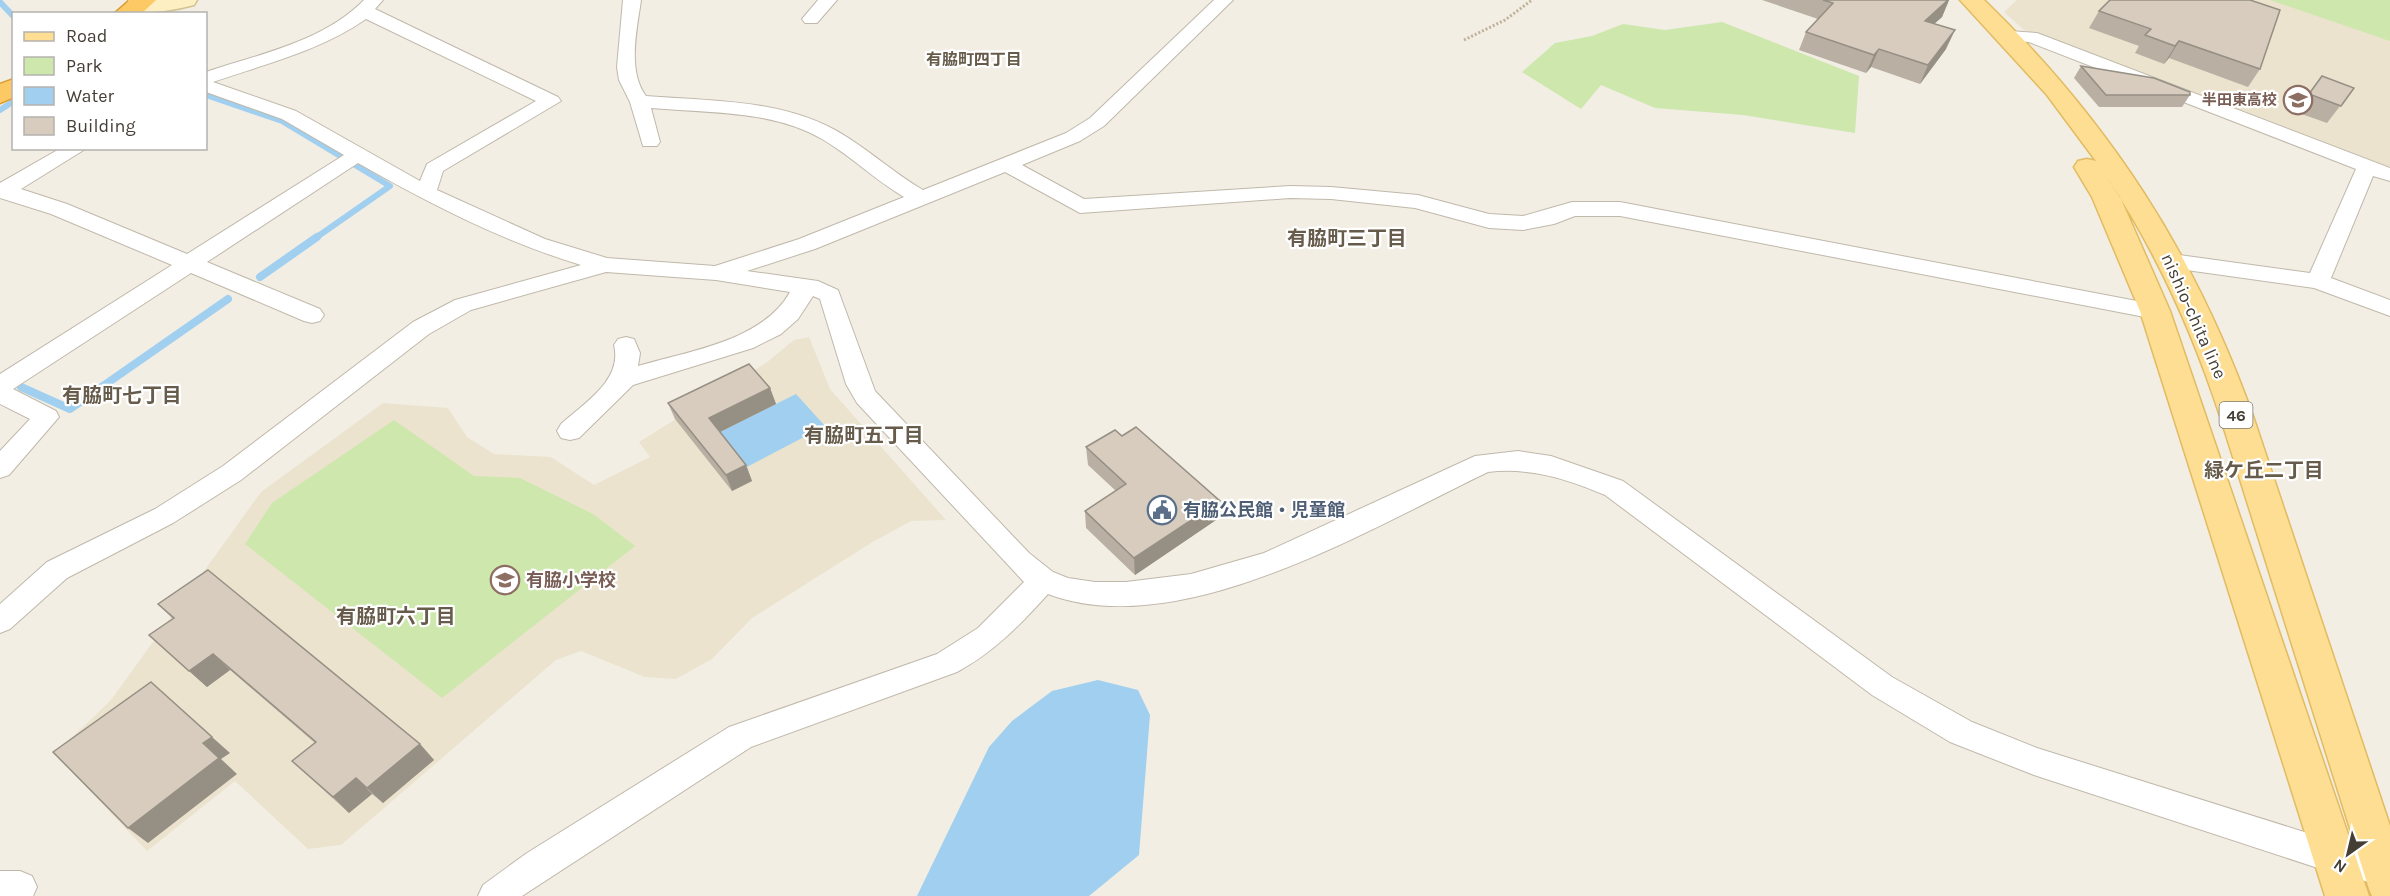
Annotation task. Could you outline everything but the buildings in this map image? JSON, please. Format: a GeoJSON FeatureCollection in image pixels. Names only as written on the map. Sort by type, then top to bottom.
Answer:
{"type":"FeatureCollection","features":[{"type":"Feature","properties":{"kind":"main road"},"geometry":{"type":"LineString","coordinates":[[136,6],[186,0]]}},
{"type":"Feature","properties":{"kind":"main road","name":"nishio-chita line"},"geometry":{"type":"LineString","coordinates":[[1945,0],[1989,42],[2077,152],[2106,197],[2155,311],[2347,896]]}},
{"type":"Feature","properties":{"kind":"main road","name":"nishio-chita line"},"geometry":{"type":"LineString","coordinates":[[1971,0],[2009,36],[2056,90],[2106,155],[2172,261],[2218,361],[2388,876]]}},
{"type":"Feature","properties":{"kind":"street"},"geometry":{"type":"LineString","coordinates":[[632,0],[625,44],[630,83],[634,95],[640,101],[650,142]]}},
{"type":"Feature","properties":{"kind":"street"},"geometry":{"type":"LineString","coordinates":[[811,19],[828,0]]}},
{"type":"Feature","properties":{"kind":"street"},"geometry":{"type":"LineString","coordinates":[[716,273],[807,244],[1073,137],[1097,122],[1224,0]]}},
{"type":"Feature","properties":{"kind":"street"},"geometry":{"type":"LineString","coordinates":[[207,78],[322,37],[370,6],[550,101],[434,168],[426,193]]}},
{"type":"Feature","properties":{"kind":"street"},"geometry":{"type":"LineString","coordinates":[[2009,36],[2042,41],[2390,175]]}},
{"type":"Feature","properties":{"kind":"street"},"geometry":{"type":"LineString","coordinates":[[207,86],[289,115],[426,193],[519,237],[606,265],[716,273],[804,287],[830,295],[858,384],[866,397],[1001,541],[1043,580],[1080,591],[1116,594],[1146,593],[1200,582],[1272,562],[1484,463],[1504,459],[1569,468],[1614,488],[1882,686],[1960,732],[2034,761],[2388,876]]}},
{"type":"Feature","properties":{"kind":"street"},"geometry":{"type":"LineString","coordinates":[[640,101],[756,111],[799,120],[830,135],[891,181],[923,199]]}},
{"type":"Feature","properties":{"kind":"street"},"geometry":{"type":"LineString","coordinates":[[1,190],[72,150]]}},
{"type":"Feature","properties":{"kind":"street"},"geometry":{"type":"LineString","coordinates":[[0,386],[356,155]]}},
{"type":"Feature","properties":{"kind":"street"},"geometry":{"type":"LineString","coordinates":[[1008,165],[1080,206],[1290,192],[1341,193],[1418,202],[1447,212],[1489,221],[1523,223],[1546,219],[1572,209],[1620,209],[2155,311]]}},
{"type":"Feature","properties":{"kind":"street"},"geometry":{"type":"LineString","coordinates":[[2318,281],[2367,166]]}},
{"type":"Feature","properties":{"kind":"street"},"geometry":{"type":"LineString","coordinates":[[1,190],[59,209],[185,264],[312,315]]}},
{"type":"Feature","properties":{"kind":"street"},"geometry":{"type":"LineString","coordinates":[[2172,261],[2318,281],[2390,308]]}},
{"type":"Feature","properties":{"kind":"street"},"geometry":{"type":"LineString","coordinates":[[0,621],[57,570],[164,516],[232,473],[420,328],[463,305],[606,265]]}},
{"type":"Feature","properties":{"kind":"street"},"geometry":{"type":"LineString","coordinates":[[570,431],[624,380],[745,342],[773,328],[790,313],[804,287]]}},
{"type":"Feature","properties":{"kind":"street"},"geometry":{"type":"LineString","coordinates":[[624,380],[628,354],[626,345]]}},
{"type":"Feature","properties":{"kind":"street"},"geometry":{"type":"LineString","coordinates":[[0,393],[47,417],[0,468]]}},
{"type":"Feature","properties":{"kind":"street"},"geometry":{"type":"LineString","coordinates":[[495,896],[539,864],[740,737],[973,651],[1011,616],[1043,580]]}},
{"type":"Feature","properties":{"kind":"street"},"geometry":{"type":"LineString","coordinates":[[0,887],[20,887],[10,896]]}},
{"type":"Feature","properties":{"kind":"path"},"geometry":{"type":"LineString","coordinates":[[1464,40],[1505,20],[1532,0]]}},
{"type":"Feature","properties":{"kind":"shaded area","name":"半田東高校"},"geometry":{"type":"Polygon","coordinates":[[[2017,0],[2390,0],[2390,171],[2024,30],[2004,12],[2017,0]]]}},
{"type":"Feature","properties":{"kind":"shaded area","name":"有脇小学校"},"geometry":{"type":"Polygon","coordinates":[[[809,337],[830,389],[946,520],[911,521],[871,543],[752,618],[712,659],[676,679],[645,677],[581,651],[556,660],[341,845],[308,849],[235,781],[147,851],[55,754],[111,700],[261,492],[383,403],[448,408],[467,437],[494,454],[551,457],[594,485],[650,457],[639,442],[766,363],[794,340],[809,337]]]}},
{"type":"Feature","properties":{"kind":"green space"},"geometry":{"type":"Polygon","coordinates":[[[2270,0],[2390,0],[2390,41],[2270,0]]]}},
{"type":"Feature","properties":{"kind":"green space"},"geometry":{"type":"Polygon","coordinates":[[[1722,22],[1859,76],[1855,133],[1743,115],[1655,108],[1601,85],[1581,109],[1522,72],[1555,43],[1592,36],[1623,24],[1665,30],[1722,22]]]}},
{"type":"Feature","properties":{"kind":"green space"},"geometry":{"type":"Polygon","coordinates":[[[394,420],[474,476],[520,478],[593,514],[635,546],[442,698],[245,544],[272,503],[394,420]]]}},
{"type":"Feature","properties":{"kind":"water"},"geometry":{"type":"Polygon","coordinates":[[[796,394],[825,426],[743,469],[716,434],[796,394]]]}},
{"type":"Feature","properties":{"kind":"water"},"geometry":{"type":"Polygon","coordinates":[[[1098,680],[1138,690],[1150,715],[1139,855],[1089,896],[917,896],[989,747],[1012,721],[1052,691],[1098,680]]]}},
{"type":"Feature","properties":{"kind":"waterway"},"geometry":{"type":"LineString","coordinates":[[0,2],[12,15]]}},
{"type":"Feature","properties":{"kind":"waterway"},"geometry":{"type":"LineString","coordinates":[[207,95],[282,121],[390,186],[314,239]]}},
{"type":"Feature","properties":{"kind":"waterway"},"geometry":{"type":"LineString","coordinates":[[0,110],[12,102]]}},
{"type":"Feature","properties":{"kind":"waterway"},"geometry":{"type":"LineString","coordinates":[[260,277],[317,237]]}},
{"type":"Feature","properties":{"kind":"waterway"},"geometry":{"type":"LineString","coordinates":[[21,387],[70,409],[228,299]]}},
{"type":"Feature","properties":{"kind":"place","name":"半田東高校"},"geometry":{"type":"Point","coordinates":[2298,100]}},
{"type":"Feature","properties":{"kind":"place","name":"有脇公民館・児童館"},"geometry":{"type":"Point","coordinates":[1162,510]}},
{"type":"Feature","properties":{"kind":"place","name":"有脇小学校"},"geometry":{"type":"Point","coordinates":[505,580]}},
{"type":"Feature","properties":{"kind":"district","name":"有脇町四丁目"},"geometry":{"type":"Point","coordinates":[974,59]}},
{"type":"Feature","properties":{"kind":"district","name":"有脇町三丁目"},"geometry":{"type":"Point","coordinates":[1347,238]}},
{"type":"Feature","properties":{"kind":"district","name":"有脇町七丁目"},"geometry":{"type":"Point","coordinates":[122,395]}},
{"type":"Feature","properties":{"kind":"district","name":"有脇町五丁目"},"geometry":{"type":"Point","coordinates":[864,435]}},
{"type":"Feature","properties":{"kind":"district","name":"緑ケ丘二丁目"},"geometry":{"type":"Point","coordinates":[2264,470]}},
{"type":"Feature","properties":{"kind":"district","name":"有脇町六丁目"},"geometry":{"type":"Point","coordinates":[396,616]}}]}
